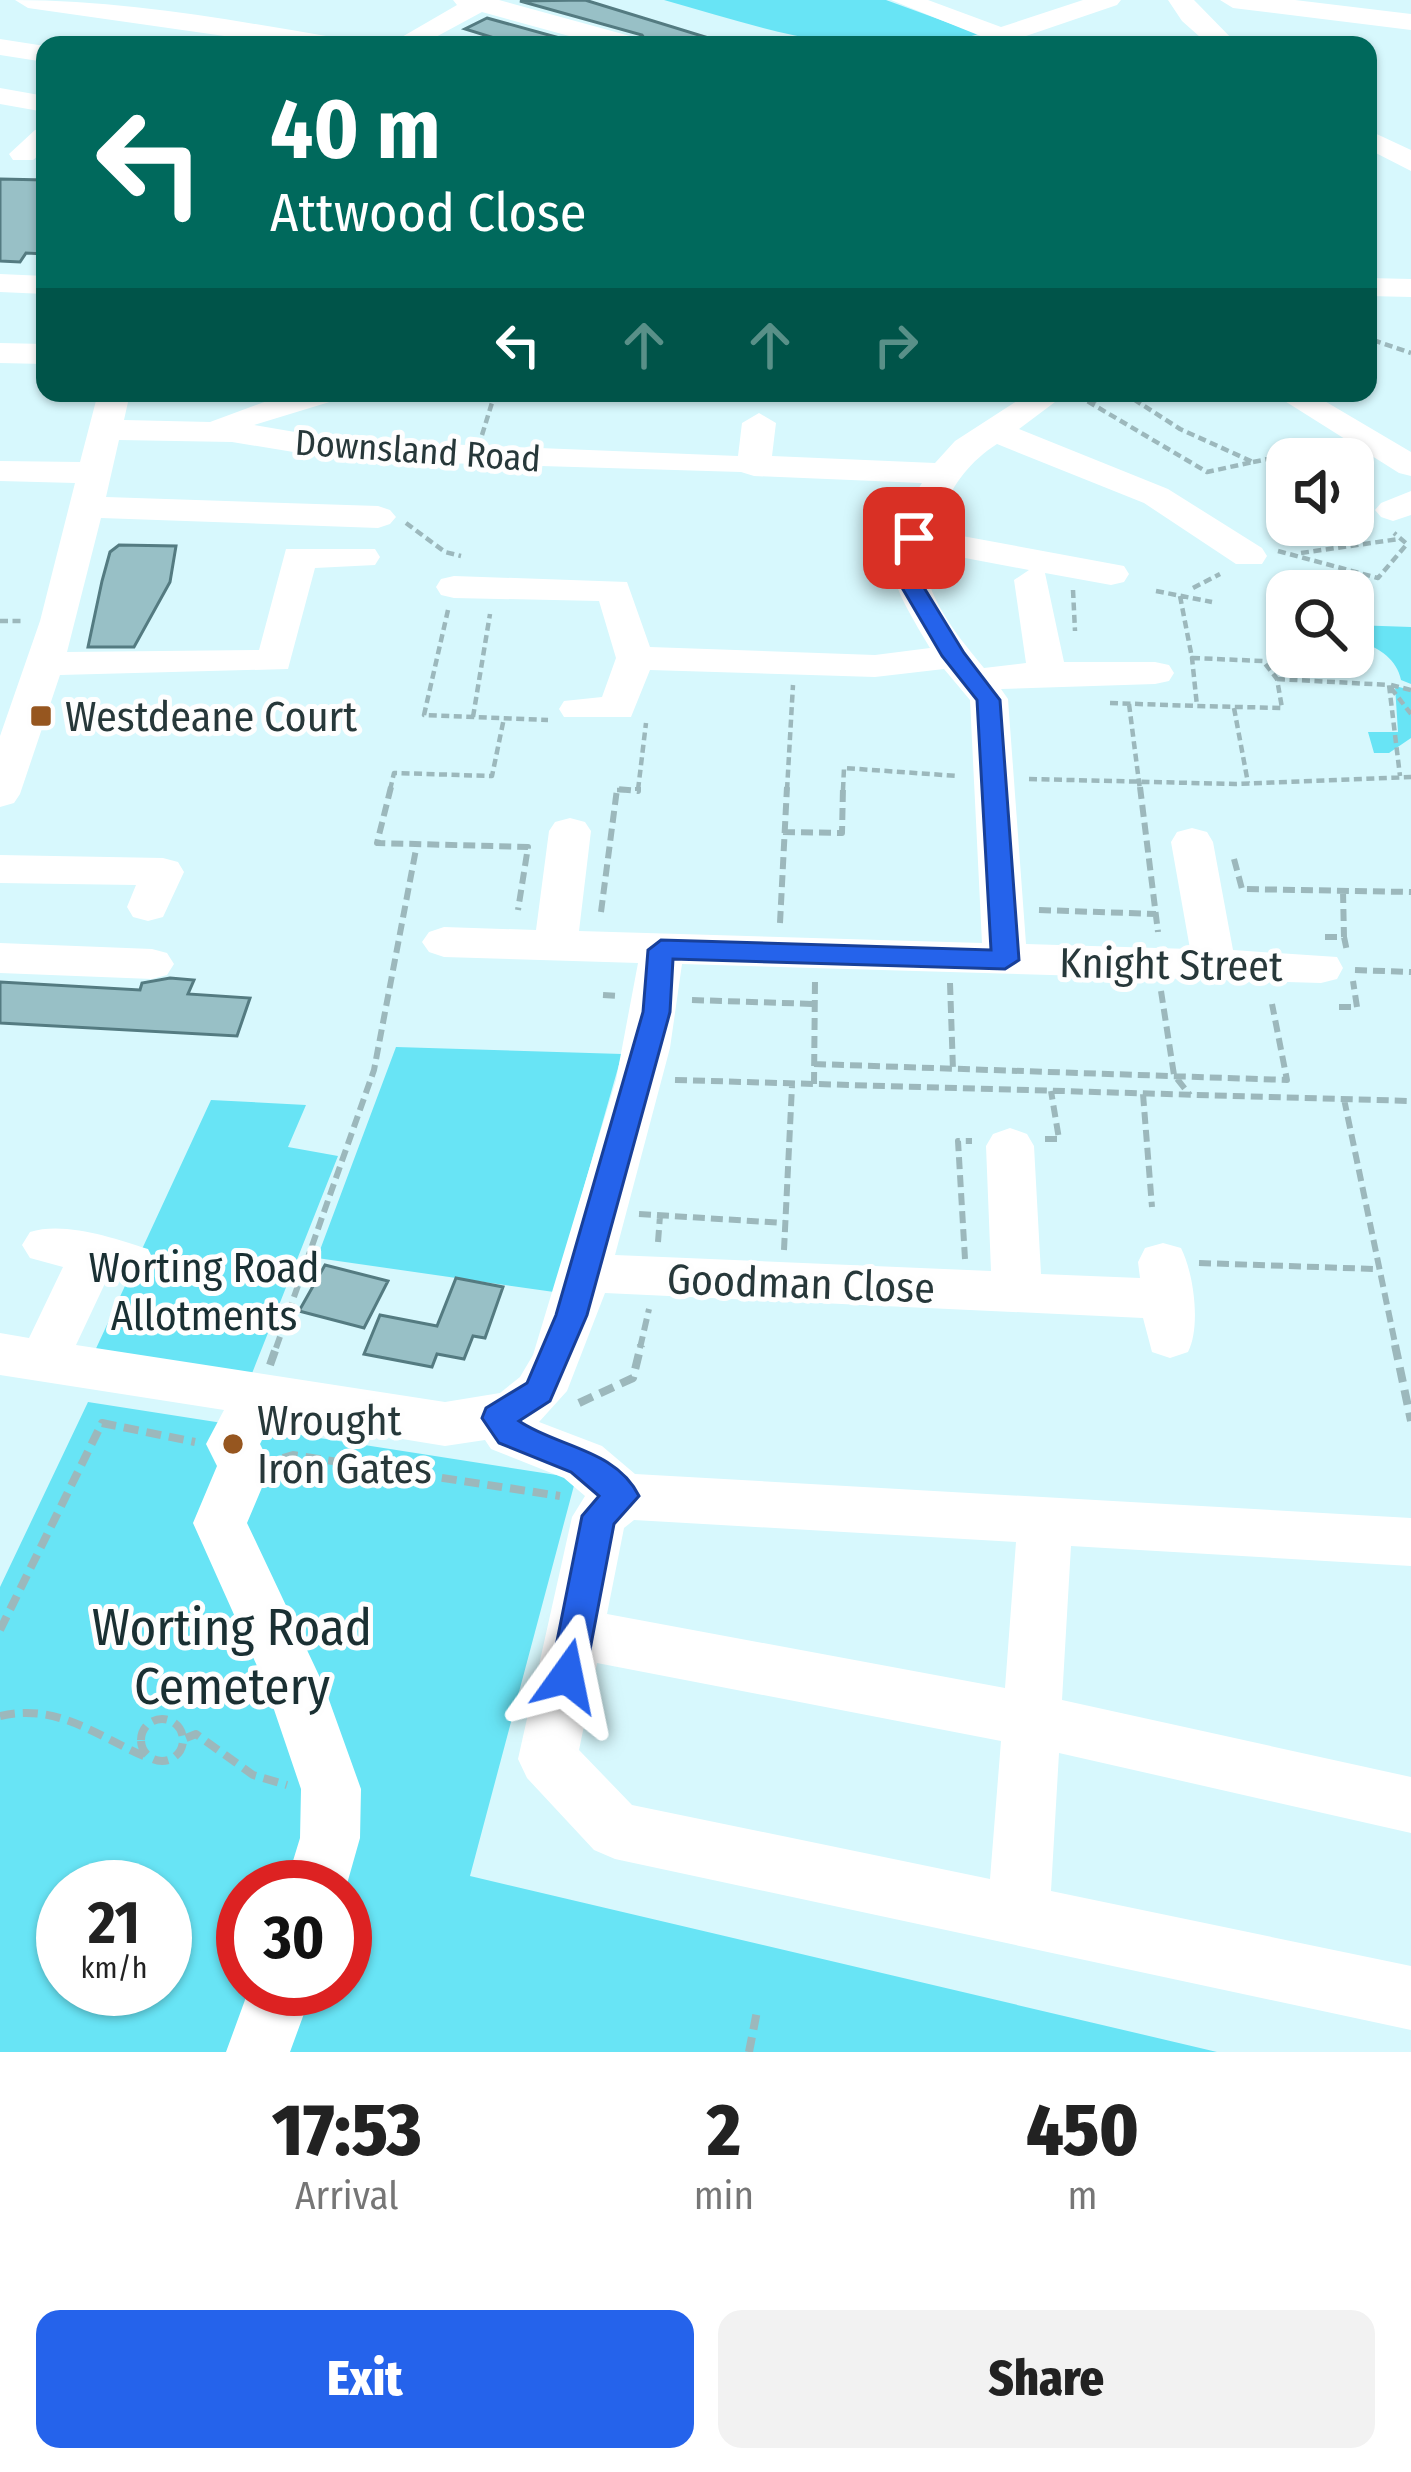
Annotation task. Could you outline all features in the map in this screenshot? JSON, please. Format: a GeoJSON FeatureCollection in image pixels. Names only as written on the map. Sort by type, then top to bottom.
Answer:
{"type":"FeatureCollection","features":[{"type":"Feature","properties":{"kind":"street"},"geometry":{"type":"LineString","coordinates":[[28,0],[196,21],[259,36]]}},
{"type":"Feature","properties":{"kind":"street"},"geometry":{"type":"LineString","coordinates":[[904,0],[1004,36]]}},
{"type":"Feature","properties":{"kind":"street"},"geometry":{"type":"LineString","coordinates":[[1181,0],[1214,36]]}},
{"type":"Feature","properties":{"kind":"street"},"geometry":{"type":"LineString","coordinates":[[1233,0],[1411,22]]}},
{"type":"Feature","properties":{"kind":"street"},"geometry":{"type":"LineString","coordinates":[[417,36],[477,1],[600,36]]}},
{"type":"Feature","properties":{"kind":"street"},"geometry":{"type":"LineString","coordinates":[[1022,36],[1086,2]]}},
{"type":"Feature","properties":{"kind":"street"},"geometry":{"type":"LineString","coordinates":[[175,36],[196,21]]}},
{"type":"Feature","properties":{"kind":"street"},"geometry":{"type":"LineString","coordinates":[[0,47],[36,53]]}},
{"type":"Feature","properties":{"kind":"street"},"geometry":{"type":"LineString","coordinates":[[0,96],[36,102]]}},
{"type":"Feature","properties":{"kind":"street"},"geometry":{"type":"LineString","coordinates":[[1377,143],[1411,162]]}},
{"type":"Feature","properties":{"kind":"street"},"geometry":{"type":"LineString","coordinates":[[0,283],[36,285]]}},
{"type":"Feature","properties":{"kind":"street"},"geometry":{"type":"LineString","coordinates":[[1377,287],[1411,288]]}},
{"type":"Feature","properties":{"kind":"street"},"geometry":{"type":"LineString","coordinates":[[0,353],[36,354]]}},
{"type":"Feature","properties":{"kind":"street"},"geometry":{"type":"LineString","coordinates":[[0,794],[43,673],[112,402]]}},
{"type":"Feature","properties":{"kind":"street"},"geometry":{"type":"LineString","coordinates":[[217,432],[249,415],[293,402]]}},
{"type":"Feature","properties":{"kind":"street"},"geometry":{"type":"LineString","coordinates":[[1005,960],[988,700],[909,578],[906,564],[944,474],[967,448],[1038,402]]}},
{"type":"Feature","properties":{"kind":"street"},"geometry":{"type":"LineString","coordinates":[[1303,402],[1411,466]]}},
{"type":"Feature","properties":{"kind":"street"},"geometry":{"type":"LineString","coordinates":[[742,465],[759,423]]}},
{"type":"Feature","properties":{"kind":"street","name":"Downsland Road"},"geometry":{"type":"LineString","coordinates":[[107,430],[217,432],[342,450],[944,474]]}},
{"type":"Feature","properties":{"kind":"street"},"geometry":{"type":"LineString","coordinates":[[995,431],[1178,509],[1235,565]]}},
{"type":"Feature","properties":{"kind":"street"},"geometry":{"type":"LineString","coordinates":[[1379,448],[1411,433]]}},
{"type":"Feature","properties":{"kind":"street"},"geometry":{"type":"LineString","coordinates":[[0,471],[91,490],[378,517]]}},
{"type":"Feature","properties":{"kind":"street"},"geometry":{"type":"LineString","coordinates":[[1178,509],[1223,500]]}},
{"type":"Feature","properties":{"kind":"street"},"geometry":{"type":"LineString","coordinates":[[914,538],[1111,574]]}},
{"type":"Feature","properties":{"kind":"street"},"geometry":{"type":"LineString","coordinates":[[0,681],[43,673],[274,661],[298,557],[362,557]]}},
{"type":"Feature","properties":{"kind":"street"},"geometry":{"type":"LineString","coordinates":[[456,579],[614,590],[635,658],[617,709],[565,714]]}},
{"type":"Feature","properties":{"kind":"street"},"geometry":{"type":"LineString","coordinates":[[1032,580],[1047,674]]}},
{"type":"Feature","properties":{"kind":"street"},"geometry":{"type":"LineString","coordinates":[[635,658],[966,668],[1047,674],[1159,691]]}},
{"type":"Feature","properties":{"kind":"street"},"geometry":{"type":"LineString","coordinates":[[555,946],[571,831]]}},
{"type":"Feature","properties":{"kind":"street"},"geometry":{"type":"LineString","coordinates":[[1192,842],[1214,964]]}},
{"type":"Feature","properties":{"kind":"street"},"geometry":{"type":"LineString","coordinates":[[0,869],[163,872],[148,907]]}},
{"type":"Feature","properties":{"kind":"street","name":"Knight Street"},"geometry":{"type":"LineString","coordinates":[[444,939],[1005,960],[1157,947],[1214,964],[1336,964]]}},
{"type":"Feature","properties":{"kind":"street"},"geometry":{"type":"LineString","coordinates":[[90,1254],[21,1358],[445,1424],[498,1418],[539,1391],[586,1273],[657,999],[661,950]]}},
{"type":"Feature","properties":{"kind":"street"},"geometry":{"type":"LineString","coordinates":[[0,958],[38,977],[152,964]]}},
{"type":"Feature","properties":{"kind":"street"},"geometry":{"type":"LineString","coordinates":[[995,1144],[1017,1292]]}},
{"type":"Feature","properties":{"kind":"street","name":"Goodman Close"},"geometry":{"type":"LineString","coordinates":[[586,1273],[1166,1299]]}},
{"type":"Feature","properties":{"kind":"street"},"geometry":{"type":"LineString","coordinates":[[260,1396],[233,1444],[244,1466],[220,1523],[295,1686],[332,1789],[330,1838],[324,1860]]}},
{"type":"Feature","properties":{"kind":"street"},"geometry":{"type":"LineString","coordinates":[[498,1418],[510,1433],[583,1462],[623,1496],[1411,1542]]}},
{"type":"Feature","properties":{"kind":"street"},"geometry":{"type":"LineString","coordinates":[[623,1496],[598,1516],[548,1759],[615,1830],[1411,1998]]}},
{"type":"Feature","properties":{"kind":"street"},"geometry":{"type":"LineString","coordinates":[[1018,1917],[1045,1521]]}},
{"type":"Feature","properties":{"kind":"street"},"geometry":{"type":"LineString","coordinates":[[577,1634],[1031,1720],[1411,1805]]}},
{"type":"Feature","properties":{"kind":"street"},"geometry":{"type":"LineString","coordinates":[[258,2052],[271,2016]]}},
{"type":"Feature","properties":{"kind":"path"},"geometry":{"type":"LineString","coordinates":[[1377,342],[1411,353]]}},
{"type":"Feature","properties":{"kind":"path"},"geometry":{"type":"LineString","coordinates":[[478,449],[492,402]]}},
{"type":"Feature","properties":{"kind":"path"},"geometry":{"type":"LineString","coordinates":[[1088,402],[1208,472],[1266,459]]}},
{"type":"Feature","properties":{"kind":"path"},"geometry":{"type":"LineString","coordinates":[[1138,402],[1180,429],[1253,462]]}},
{"type":"Feature","properties":{"kind":"path"},"geometry":{"type":"LineString","coordinates":[[378,517],[400,519],[445,552],[456,579],[424,716],[565,714]]}},
{"type":"Feature","properties":{"kind":"path"},"geometry":{"type":"LineString","coordinates":[[1396,519],[1407,544],[1378,578],[1298,554],[1396,519]]}},
{"type":"Feature","properties":{"kind":"path"},"geometry":{"type":"LineString","coordinates":[[1193,588],[1235,565]]}},
{"type":"Feature","properties":{"kind":"path"},"geometry":{"type":"LineString","coordinates":[[473,717],[505,579]]}},
{"type":"Feature","properties":{"kind":"path"},"geometry":{"type":"LineString","coordinates":[[1156,592],[1212,602]]}},
{"type":"Feature","properties":{"kind":"path"},"geometry":{"type":"LineString","coordinates":[[1180,596],[1192,658]]}},
{"type":"Feature","properties":{"kind":"path"},"geometry":{"type":"LineString","coordinates":[[1112,704],[1159,691],[1234,708],[1282,708],[1276,679],[1263,662],[1192,658],[1159,691],[1139,782],[1174,1075],[1190,1095]]}},
{"type":"Feature","properties":{"kind":"path"},"geometry":{"type":"LineString","coordinates":[[779,940],[794,663]]}},
{"type":"Feature","properties":{"kind":"path"},"geometry":{"type":"LineString","coordinates":[[1276,679],[1411,690]]}},
{"type":"Feature","properties":{"kind":"path"},"geometry":{"type":"LineString","coordinates":[[1389,685],[1411,714]]}},
{"type":"Feature","properties":{"kind":"path"},"geometry":{"type":"LineString","coordinates":[[1389,685],[1400,776]]}},
{"type":"Feature","properties":{"kind":"path"},"geometry":{"type":"LineString","coordinates":[[1234,708],[1248,783]]}},
{"type":"Feature","properties":{"kind":"path"},"geometry":{"type":"LineString","coordinates":[[505,718],[492,776],[394,773],[377,843],[528,847],[518,910]]}},
{"type":"Feature","properties":{"kind":"path"},"geometry":{"type":"LineString","coordinates":[[602,912],[617,789],[638,790],[646,723]]}},
{"type":"Feature","properties":{"kind":"path"},"geometry":{"type":"LineString","coordinates":[[783,832],[842,833],[844,768],[980,777]]}},
{"type":"Feature","properties":{"kind":"path"},"geometry":{"type":"LineString","coordinates":[[1007,778],[1248,783],[1411,777]]}},
{"type":"Feature","properties":{"kind":"path"},"geometry":{"type":"LineString","coordinates":[[260,1396],[374,1070],[417,844]]}},
{"type":"Feature","properties":{"kind":"path"},"geometry":{"type":"LineString","coordinates":[[1242,889],[1411,892]]}},
{"type":"Feature","properties":{"kind":"path"},"geometry":{"type":"LineString","coordinates":[[1343,891],[1336,964],[1411,972]]}},
{"type":"Feature","properties":{"kind":"path"},"geometry":{"type":"LineString","coordinates":[[1002,908],[1156,914]]}},
{"type":"Feature","properties":{"kind":"path"},"geometry":{"type":"LineString","coordinates":[[814,1084],[815,963]]}},
{"type":"Feature","properties":{"kind":"path"},"geometry":{"type":"LineString","coordinates":[[949,968],[953,1070]]}},
{"type":"Feature","properties":{"kind":"path"},"geometry":{"type":"LineString","coordinates":[[603,995],[815,1004]]}},
{"type":"Feature","properties":{"kind":"path"},"geometry":{"type":"LineString","coordinates":[[814,1064],[1287,1080],[1272,1004]]}},
{"type":"Feature","properties":{"kind":"path"},"geometry":{"type":"LineString","coordinates":[[665,1080],[1411,1101]]}},
{"type":"Feature","properties":{"kind":"path"},"geometry":{"type":"LineString","coordinates":[[782,1280],[793,1086]]}},
{"type":"Feature","properties":{"kind":"path"},"geometry":{"type":"LineString","coordinates":[[1051,1091],[1059,1139]]}},
{"type":"Feature","properties":{"kind":"path"},"geometry":{"type":"LineString","coordinates":[[1143,1094],[1152,1207]]}},
{"type":"Feature","properties":{"kind":"path"},"geometry":{"type":"LineString","coordinates":[[1344,1099],[1411,1421]]}},
{"type":"Feature","properties":{"kind":"path"},"geometry":{"type":"LineString","coordinates":[[966,1290],[958,1142],[995,1144]]}},
{"type":"Feature","properties":{"kind":"path"},"geometry":{"type":"LineString","coordinates":[[602,1210],[785,1223]]}},
{"type":"Feature","properties":{"kind":"path"},"geometry":{"type":"LineString","coordinates":[[572,1406],[633,1378],[655,1276],[660,1216]]}},
{"type":"Feature","properties":{"kind":"path"},"geometry":{"type":"LineString","coordinates":[[1166,1299],[1376,1269]]}},
{"type":"Feature","properties":{"kind":"path"},"geometry":{"type":"LineString","coordinates":[[0,1716],[24,1708],[55,1712],[146,1757],[163,1761],[182,1749],[186,1738],[182,1725],[160,1719],[140,1738],[146,1757]]}},
{"type":"Feature","properties":{"kind":"path"},"geometry":{"type":"LineString","coordinates":[[186,1738],[196,1734],[253,1774],[296,1788],[332,1789]]}},
{"type":"Feature","properties":{"kind":"path"},"geometry":{"type":"LineString","coordinates":[[749,2052],[757,2011]]}},
{"type":"Feature","properties":{"kind":"green space"},"geometry":{"type":"Polygon","coordinates":[[[664,0],[886,0],[979,34],[800,36],[664,0]]]}},
{"type":"Feature","properties":{"kind":"green space"},"geometry":{"type":"Polygon","coordinates":[[[1374,626],[1411,627],[1411,684],[1401,680],[1396,666],[1375,648],[1374,626]]]}},
{"type":"Feature","properties":{"kind":"green space"},"geometry":{"type":"Polygon","coordinates":[[[1395,686],[1411,690],[1411,738],[1389,753],[1374,753],[1368,732],[1398,732],[1395,686]]]}},
{"type":"Feature","properties":{"kind":"green space"},"geometry":{"type":"Polygon","coordinates":[[[396,1047],[622,1054],[554,1292],[317,1258],[396,1047]]]}},
{"type":"Feature","properties":{"kind":"green space","name":"Worting Road Allotments"},"geometry":{"type":"Polygon","coordinates":[[[211,1100],[306,1105],[288,1147],[338,1156],[249,1381],[93,1355],[211,1100]]]}},
{"type":"Feature","properties":{"kind":"green space","name":"Worting Road Cemetery"},"geometry":{"type":"Polygon","coordinates":[[[88,1402],[576,1478],[470,1876],[1217,2052],[0,2052],[0,1587],[88,1402]]]}},
{"type":"Feature","properties":{"kind":"building"},"geometry":{"type":"Polygon","coordinates":[[[585,0],[702,36],[643,36],[520,1],[585,0]]]}},
{"type":"Feature","properties":{"kind":"building"},"geometry":{"type":"Polygon","coordinates":[[[487,18],[552,36],[488,36],[465,29],[487,18]]]}},
{"type":"Feature","properties":{"kind":"building"},"geometry":{"type":"Polygon","coordinates":[[[0,179],[36,180],[36,254],[26,253],[20,262],[0,261],[0,179]]]}},
{"type":"Feature","properties":{"kind":"building"},"geometry":{"type":"Polygon","coordinates":[[[119,545],[176,546],[170,582],[134,647],[88,647],[110,552],[119,545]]]}},
{"type":"Feature","properties":{"kind":"building"},"geometry":{"type":"Polygon","coordinates":[[[194,980],[188,994],[250,998],[237,1036],[0,1023],[0,982],[140,990],[142,983],[194,980]]]}},
{"type":"Feature","properties":{"kind":"building"},"geometry":{"type":"Polygon","coordinates":[[[325,1265],[388,1281],[364,1328],[299,1311],[325,1265]]]}},
{"type":"Feature","properties":{"kind":"building"},"geometry":{"type":"Polygon","coordinates":[[[456,1278],[503,1287],[485,1338],[473,1336],[464,1359],[437,1354],[432,1367],[364,1354],[380,1315],[437,1326],[456,1278]]]}},
{"type":"Feature","properties":{"kind":"place","name":"Westdeane Court"},"geometry":{"type":"Point","coordinates":[41,716]}},
{"type":"Feature","properties":{"kind":"place","name":"Wrought Iron Gates"},"geometry":{"type":"Point","coordinates":[233,1444]}},
{"type":"Feature","properties":{"kind":"route"},"geometry":{"type":"LineString","coordinates":[[567,1676],[598,1516],[623,1496],[583,1462],[510,1433],[498,1418],[539,1391],[586,1273],[656,1012],[661,950],[1005,960],[988,700],[954,656],[912,586],[906,564],[914,538]]}}]}
